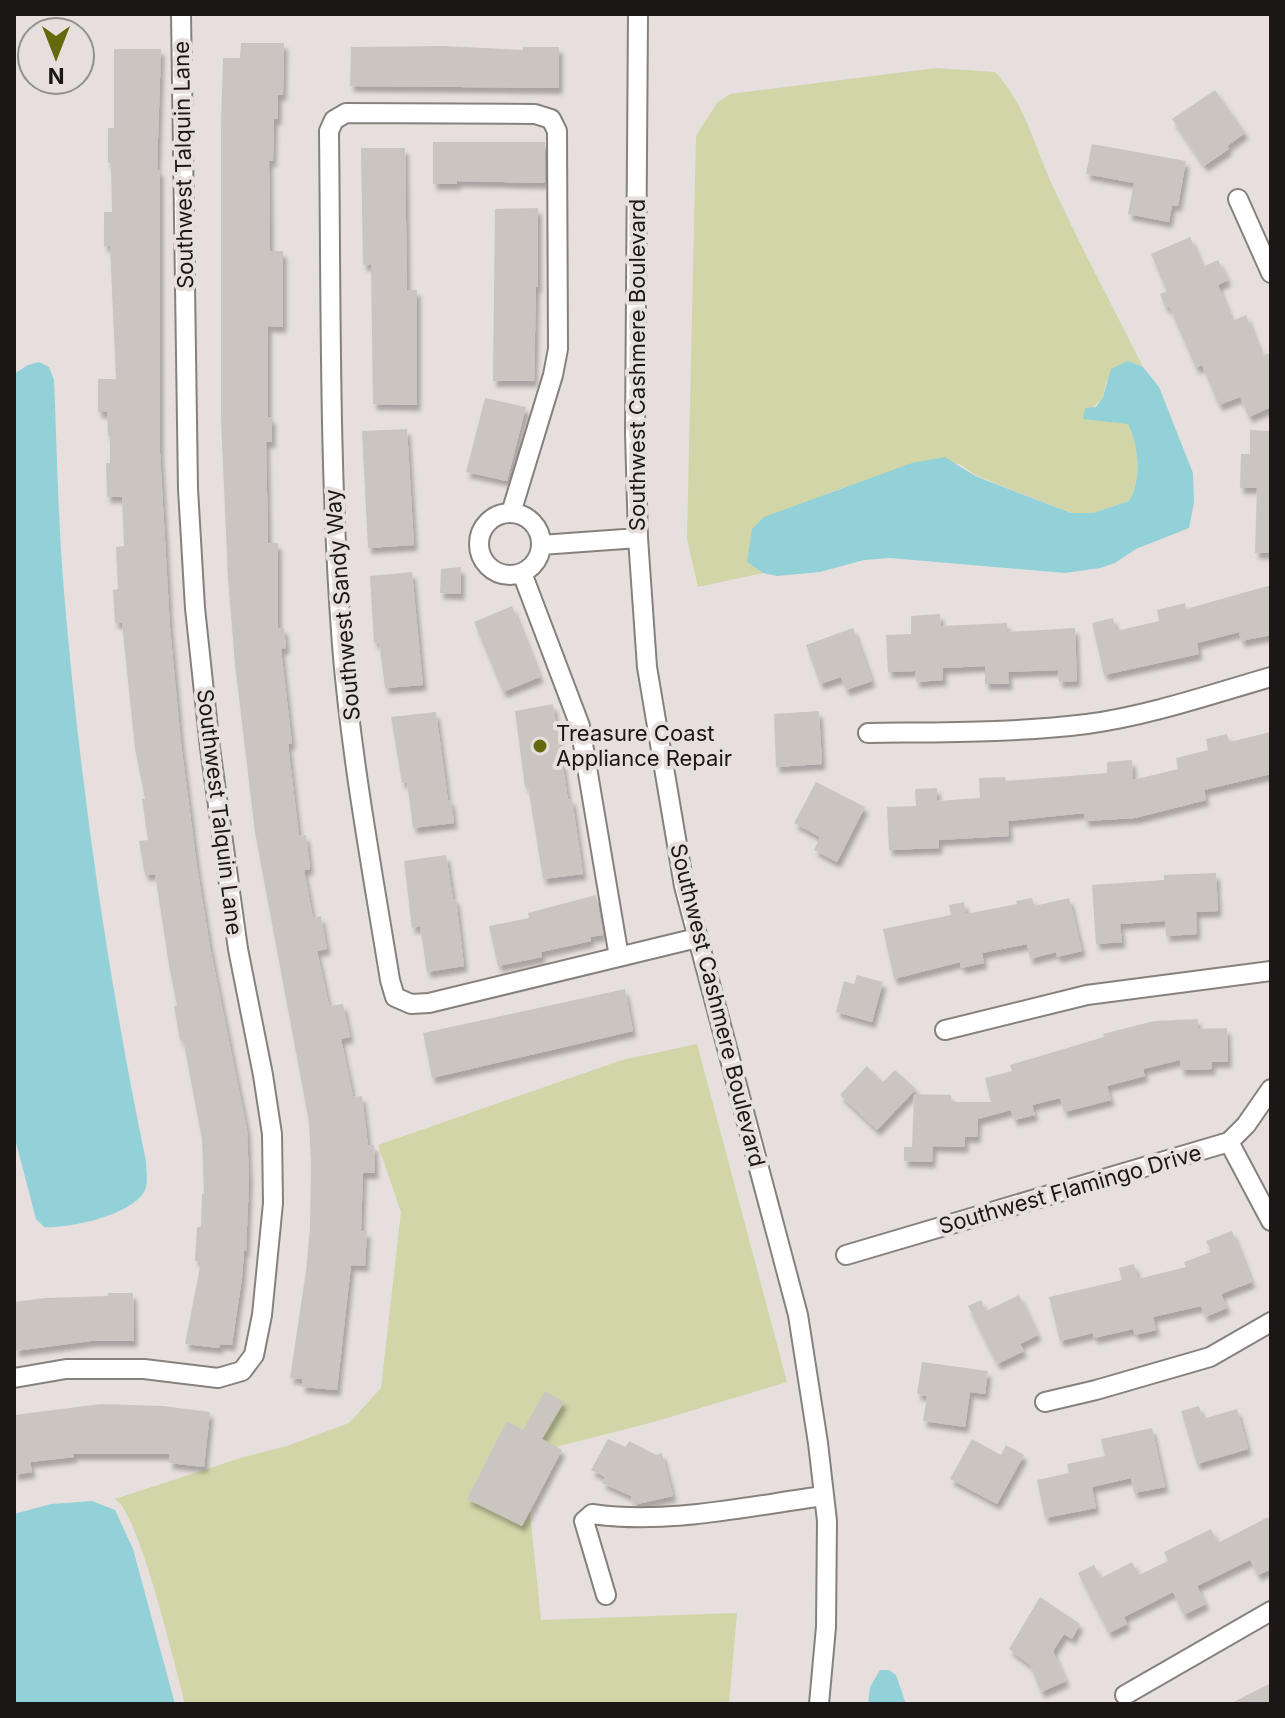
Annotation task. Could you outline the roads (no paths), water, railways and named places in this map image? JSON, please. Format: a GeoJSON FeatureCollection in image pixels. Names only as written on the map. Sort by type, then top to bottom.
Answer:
{"type":"FeatureCollection","features":[{"type":"Feature","properties":{"kind":"street","name":"Southwest Talquin Lane"},"geometry":{"type":"LineString","coordinates":[[14,1378],[66,1369],[128,1369],[218,1378],[242,1371],[254,1355],[262,1315],[273,1203],[272,1134],[238,949],[210,748],[194,593],[187,473],[181,14]]}},
{"type":"Feature","properties":{"kind":"street","name":"Southwest Cashmere Boulevard"},"geometry":{"type":"LineString","coordinates":[[638,14],[635,433],[647,667],[684,886],[798,1315],[827,1521],[826,1627],[819,1704]]}},
{"type":"Feature","properties":{"kind":"street","name":"Southwest Sandy Way"},"geometry":{"type":"LineString","coordinates":[[511,513],[558,349],[557,131],[551,119],[535,114],[346,113],[334,120],[329,131],[332,479],[343,647],[358,778],[395,997],[411,1004],[429,1003],[697,938]]}},
{"type":"Feature","properties":{"kind":"street"},"geometry":{"type":"LineString","coordinates":[[1238,199],[1271,273]]}},
{"type":"Feature","properties":{"kind":"street"},"geometry":{"type":"LineString","coordinates":[[511,513],[526,518],[534,525],[541,545],[533,565],[522,573],[510,575],[488,567],[479,550],[485,525],[494,517],[511,513]]}},
{"type":"Feature","properties":{"kind":"street"},"geometry":{"type":"LineString","coordinates":[[541,545],[638,538]]}},
{"type":"Feature","properties":{"kind":"street"},"geometry":{"type":"LineString","coordinates":[[522,573],[580,726],[619,957]]}},
{"type":"Feature","properties":{"kind":"street"},"geometry":{"type":"LineString","coordinates":[[868,733],[1007,731],[1091,723],[1186,702],[1271,677]]}},
{"type":"Feature","properties":{"kind":"street"},"geometry":{"type":"LineString","coordinates":[[945,1030],[1087,995],[1271,971]]}},
{"type":"Feature","properties":{"kind":"street","name":"Southwest Flamingo Drive"},"geometry":{"type":"LineString","coordinates":[[846,1255],[1229,1142],[1246,1125],[1271,1089]]}},
{"type":"Feature","properties":{"kind":"street"},"geometry":{"type":"LineString","coordinates":[[1229,1142],[1271,1221]]}},
{"type":"Feature","properties":{"kind":"street"},"geometry":{"type":"LineString","coordinates":[[1045,1402],[1210,1357],[1271,1322]]}},
{"type":"Feature","properties":{"kind":"street"},"geometry":{"type":"LineString","coordinates":[[606,1595],[584,1521],[592,1514],[617,1517],[678,1516],[824,1496]]}},
{"type":"Feature","properties":{"kind":"street"},"geometry":{"type":"LineString","coordinates":[[1125,1695],[1271,1611]]}},
{"type":"Feature","properties":{"kind":"water"},"geometry":{"type":"Polygon","coordinates":[[[1128,361],[1143,367],[1159,387],[1193,473],[1194,503],[1189,528],[1136,549],[1115,563],[1065,573],[890,558],[864,560],[820,572],[777,576],[763,573],[747,562],[752,529],[764,517],[912,463],[945,457],[975,476],[1071,513],[1093,513],[1129,501],[1136,483],[1138,462],[1128,424],[1083,419],[1085,408],[1096,407],[1103,397],[1111,369],[1128,361]]]}},
{"type":"Feature","properties":{"kind":"water"},"geometry":{"type":"Polygon","coordinates":[[[39,362],[49,367],[54,380],[62,565],[78,735],[107,949],[147,1178],[141,1197],[117,1212],[55,1227],[44,1227],[36,1219],[14,1135],[14,374],[39,362]]]}},
{"type":"Feature","properties":{"kind":"water"},"geometry":{"type":"Polygon","coordinates":[[[92,1501],[115,1510],[133,1549],[175,1704],[14,1704],[14,1514],[51,1504],[92,1501]]]}},
{"type":"Feature","properties":{"kind":"water"},"geometry":{"type":"Polygon","coordinates":[[[880,1670],[889,1670],[896,1675],[906,1704],[868,1704],[870,1687],[880,1670]]]}},
{"type":"Feature","properties":{"kind":"place","name":"Treasure Coast Appliance Repair"},"geometry":{"type":"Point","coordinates":[540,746]}}]}
